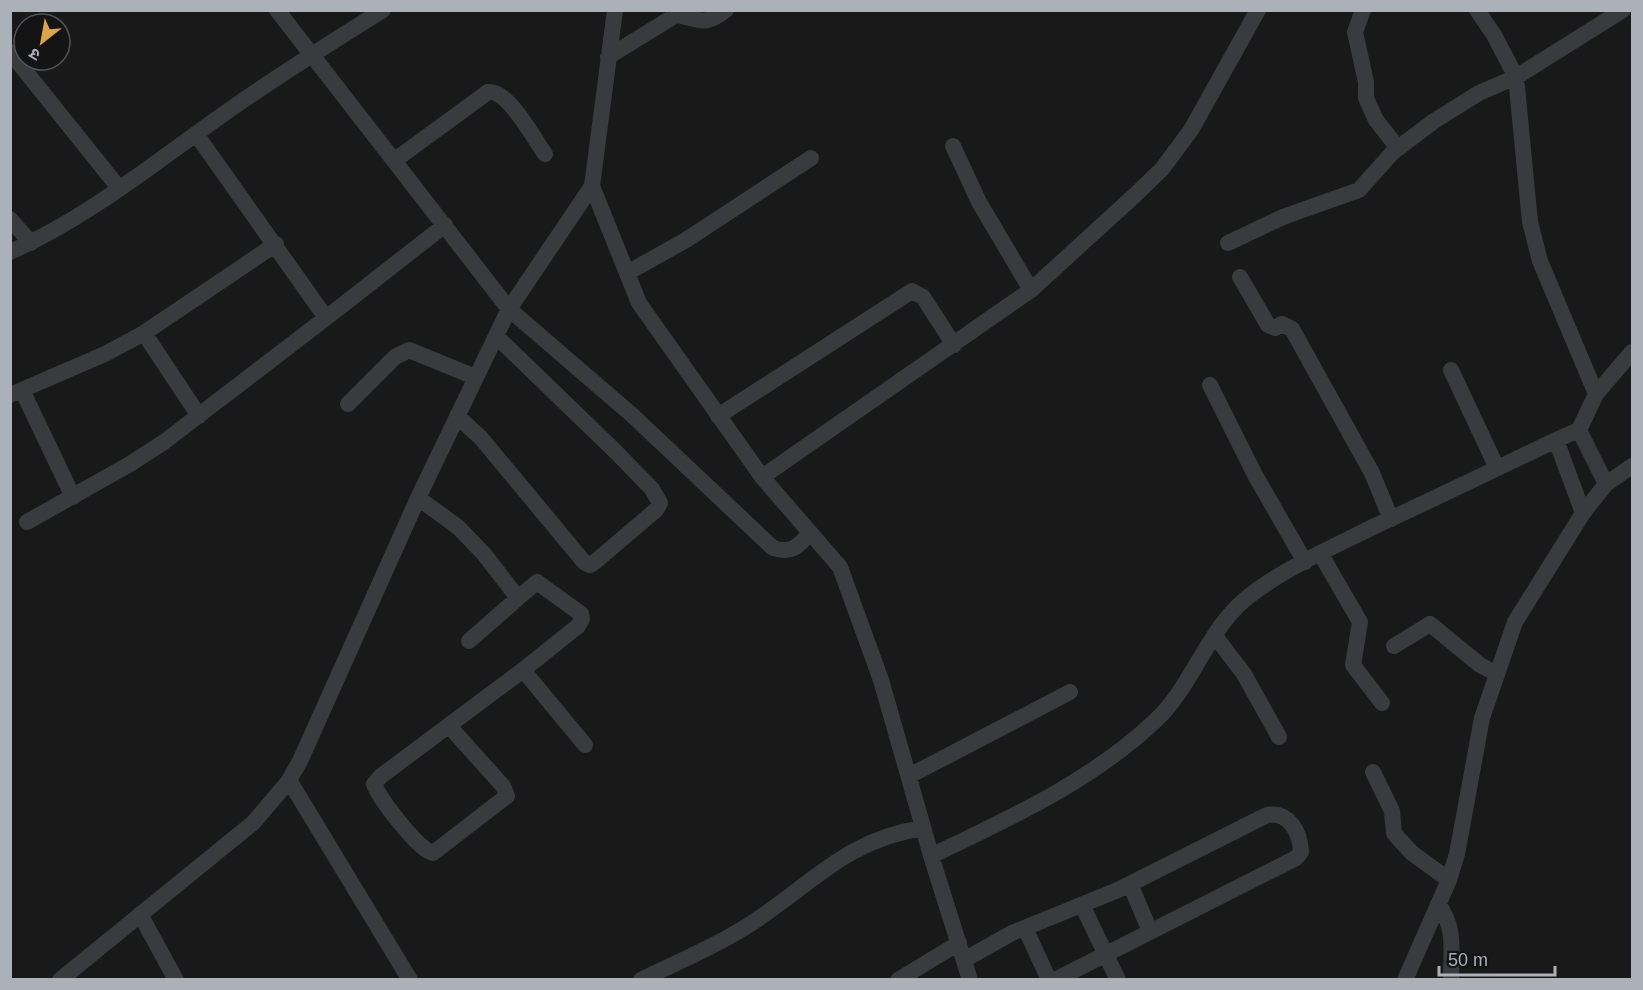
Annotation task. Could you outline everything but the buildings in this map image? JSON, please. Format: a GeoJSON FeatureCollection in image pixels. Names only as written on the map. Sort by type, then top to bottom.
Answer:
{"type":"FeatureCollection","features":[{"type":"Feature","properties":{"kind":"street"},"geometry":{"type":"LineString","coordinates":[[277,10],[509,309],[632,415],[773,548],[783,552],[801,542]]}},
{"type":"Feature","properties":{"kind":"street"},"geometry":{"type":"LineString","coordinates":[[10,252],[31,243],[119,188],[280,74],[382,10]]}},
{"type":"Feature","properties":{"kind":"street"},"geometry":{"type":"LineString","coordinates":[[60,980],[252,823],[289,780],[418,498],[509,309],[592,186],[615,10]]}},
{"type":"Feature","properties":{"kind":"street"},"geometry":{"type":"LineString","coordinates":[[608,57],[676,15],[698,22],[718,16],[726,10]]}},
{"type":"Feature","properties":{"kind":"street"},"geometry":{"type":"LineString","coordinates":[[762,477],[1031,290],[1162,169],[1191,130],[1258,10]]}},
{"type":"Feature","properties":{"kind":"street"},"geometry":{"type":"LineString","coordinates":[[1362,10],[1356,32],[1366,82],[1366,98],[1376,120],[1398,148]]}},
{"type":"Feature","properties":{"kind":"street"},"geometry":{"type":"LineString","coordinates":[[1477,10],[1494,35],[1516,77],[1530,222],[1540,261],[1596,394]]}},
{"type":"Feature","properties":{"kind":"street"},"geometry":{"type":"LineString","coordinates":[[1228,243],[1283,217],[1359,190],[1398,148],[1434,121],[1479,93],[1516,77],[1623,10]]}},
{"type":"Feature","properties":{"kind":"street"},"geometry":{"type":"LineString","coordinates":[[10,52],[119,188]]}},
{"type":"Feature","properties":{"kind":"street"},"geometry":{"type":"LineString","coordinates":[[394,160],[488,92],[494,91],[501,94],[512,107],[545,154]]}},
{"type":"Feature","properties":{"kind":"street"},"geometry":{"type":"LineString","coordinates":[[196,134],[276,244],[326,318]]}},
{"type":"Feature","properties":{"kind":"street"},"geometry":{"type":"LineString","coordinates":[[953,146],[979,202],[1031,290]]}},
{"type":"Feature","properties":{"kind":"street"},"geometry":{"type":"LineString","coordinates":[[627,273],[686,240],[811,158]]}},
{"type":"Feature","properties":{"kind":"street"},"geometry":{"type":"LineString","coordinates":[[592,186],[639,303],[762,477],[801,542],[840,567],[865,631],[909,776],[908,831],[931,856],[970,980]]}},
{"type":"Feature","properties":{"kind":"street"},"geometry":{"type":"LineString","coordinates":[[10,219],[31,243]]}},
{"type":"Feature","properties":{"kind":"street"},"geometry":{"type":"LineString","coordinates":[[27,522],[130,464],[199,416],[445,225]]}},
{"type":"Feature","properties":{"kind":"street"},"geometry":{"type":"LineString","coordinates":[[73,496],[16,392],[105,354],[144,333],[276,244]]}},
{"type":"Feature","properties":{"kind":"street"},"geometry":{"type":"LineString","coordinates":[[1240,277],[1268,325],[1275,328],[1282,324],[1292,329],[1372,472],[1390,519]]}},
{"type":"Feature","properties":{"kind":"street"},"geometry":{"type":"LineString","coordinates":[[718,416],[912,291],[923,297],[954,345]]}},
{"type":"Feature","properties":{"kind":"street"},"geometry":{"type":"LineString","coordinates":[[144,333],[199,416]]}},
{"type":"Feature","properties":{"kind":"street"},"geometry":{"type":"LineString","coordinates":[[457,416],[481,438],[584,562],[590,565],[656,510],[660,503],[652,489],[616,452],[496,336]]}},
{"type":"Feature","properties":{"kind":"street"},"geometry":{"type":"LineString","coordinates":[[348,404],[395,357],[409,350],[475,377]]}},
{"type":"Feature","properties":{"kind":"street"},"geometry":{"type":"LineString","coordinates":[[931,856],[1034,807],[1109,759],[1161,714],[1215,636],[1248,596],[1312,558],[1579,430],[1596,394],[1632,352]]}},
{"type":"Feature","properties":{"kind":"street"},"geometry":{"type":"LineString","coordinates":[[1451,370],[1497,468]]}},
{"type":"Feature","properties":{"kind":"street"},"geometry":{"type":"LineString","coordinates":[[1210,385],[1255,475],[1312,558],[1360,622],[1353,665],[1382,703]]}},
{"type":"Feature","properties":{"kind":"street"},"geometry":{"type":"LineString","coordinates":[[1579,430],[1606,484]]}},
{"type":"Feature","properties":{"kind":"street"},"geometry":{"type":"LineString","coordinates":[[1556,440],[1583,513]]}},
{"type":"Feature","properties":{"kind":"street"},"geometry":{"type":"LineString","coordinates":[[1405,980],[1449,880],[1457,854],[1482,718],[1515,622],[1583,513],[1606,484],[1632,466]]}},
{"type":"Feature","properties":{"kind":"street"},"geometry":{"type":"LineString","coordinates":[[418,498],[458,528],[484,554],[518,598]]}},
{"type":"Feature","properties":{"kind":"street"},"geometry":{"type":"LineString","coordinates":[[449,726],[503,786],[507,796],[450,841],[433,853],[429,853],[415,840],[374,784],[578,626],[582,619],[581,614],[537,582],[470,640]]}},
{"type":"Feature","properties":{"kind":"street"},"geometry":{"type":"LineString","coordinates":[[1394,646],[1430,624],[1480,665],[1497,674]]}},
{"type":"Feature","properties":{"kind":"street"},"geometry":{"type":"LineString","coordinates":[[1215,636],[1244,674],[1279,737]]}},
{"type":"Feature","properties":{"kind":"street"},"geometry":{"type":"LineString","coordinates":[[523,670],[585,745]]}},
{"type":"Feature","properties":{"kind":"street"},"geometry":{"type":"LineString","coordinates":[[909,776],[1070,692]]}},
{"type":"Feature","properties":{"kind":"street"},"geometry":{"type":"LineString","coordinates":[[1373,772],[1392,811],[1394,833],[1412,853],[1449,880]]}},
{"type":"Feature","properties":{"kind":"street"},"geometry":{"type":"LineString","coordinates":[[289,780],[410,980]]}},
{"type":"Feature","properties":{"kind":"street"},"geometry":{"type":"LineString","coordinates":[[964,960],[1024,928],[1130,884],[1267,815],[1277,813],[1286,817],[1300,842],[1301,852],[1296,858],[1055,980]]}},
{"type":"Feature","properties":{"kind":"street"},"geometry":{"type":"LineString","coordinates":[[641,980],[743,929],[831,864],[868,842],[908,831]]}},
{"type":"Feature","properties":{"kind":"street"},"geometry":{"type":"LineString","coordinates":[[1130,884],[1150,931]]}},
{"type":"Feature","properties":{"kind":"street"},"geometry":{"type":"LineString","coordinates":[[1438,904],[1452,927],[1451,980]]}},
{"type":"Feature","properties":{"kind":"street"},"geometry":{"type":"LineString","coordinates":[[1082,905],[1118,980]]}},
{"type":"Feature","properties":{"kind":"street"},"geometry":{"type":"LineString","coordinates":[[140,914],[176,980]]}},
{"type":"Feature","properties":{"kind":"street"},"geometry":{"type":"LineString","coordinates":[[1024,928],[1049,980]]}},
{"type":"Feature","properties":{"kind":"street"},"geometry":{"type":"LineString","coordinates":[[898,980],[958,943]]}}]}
